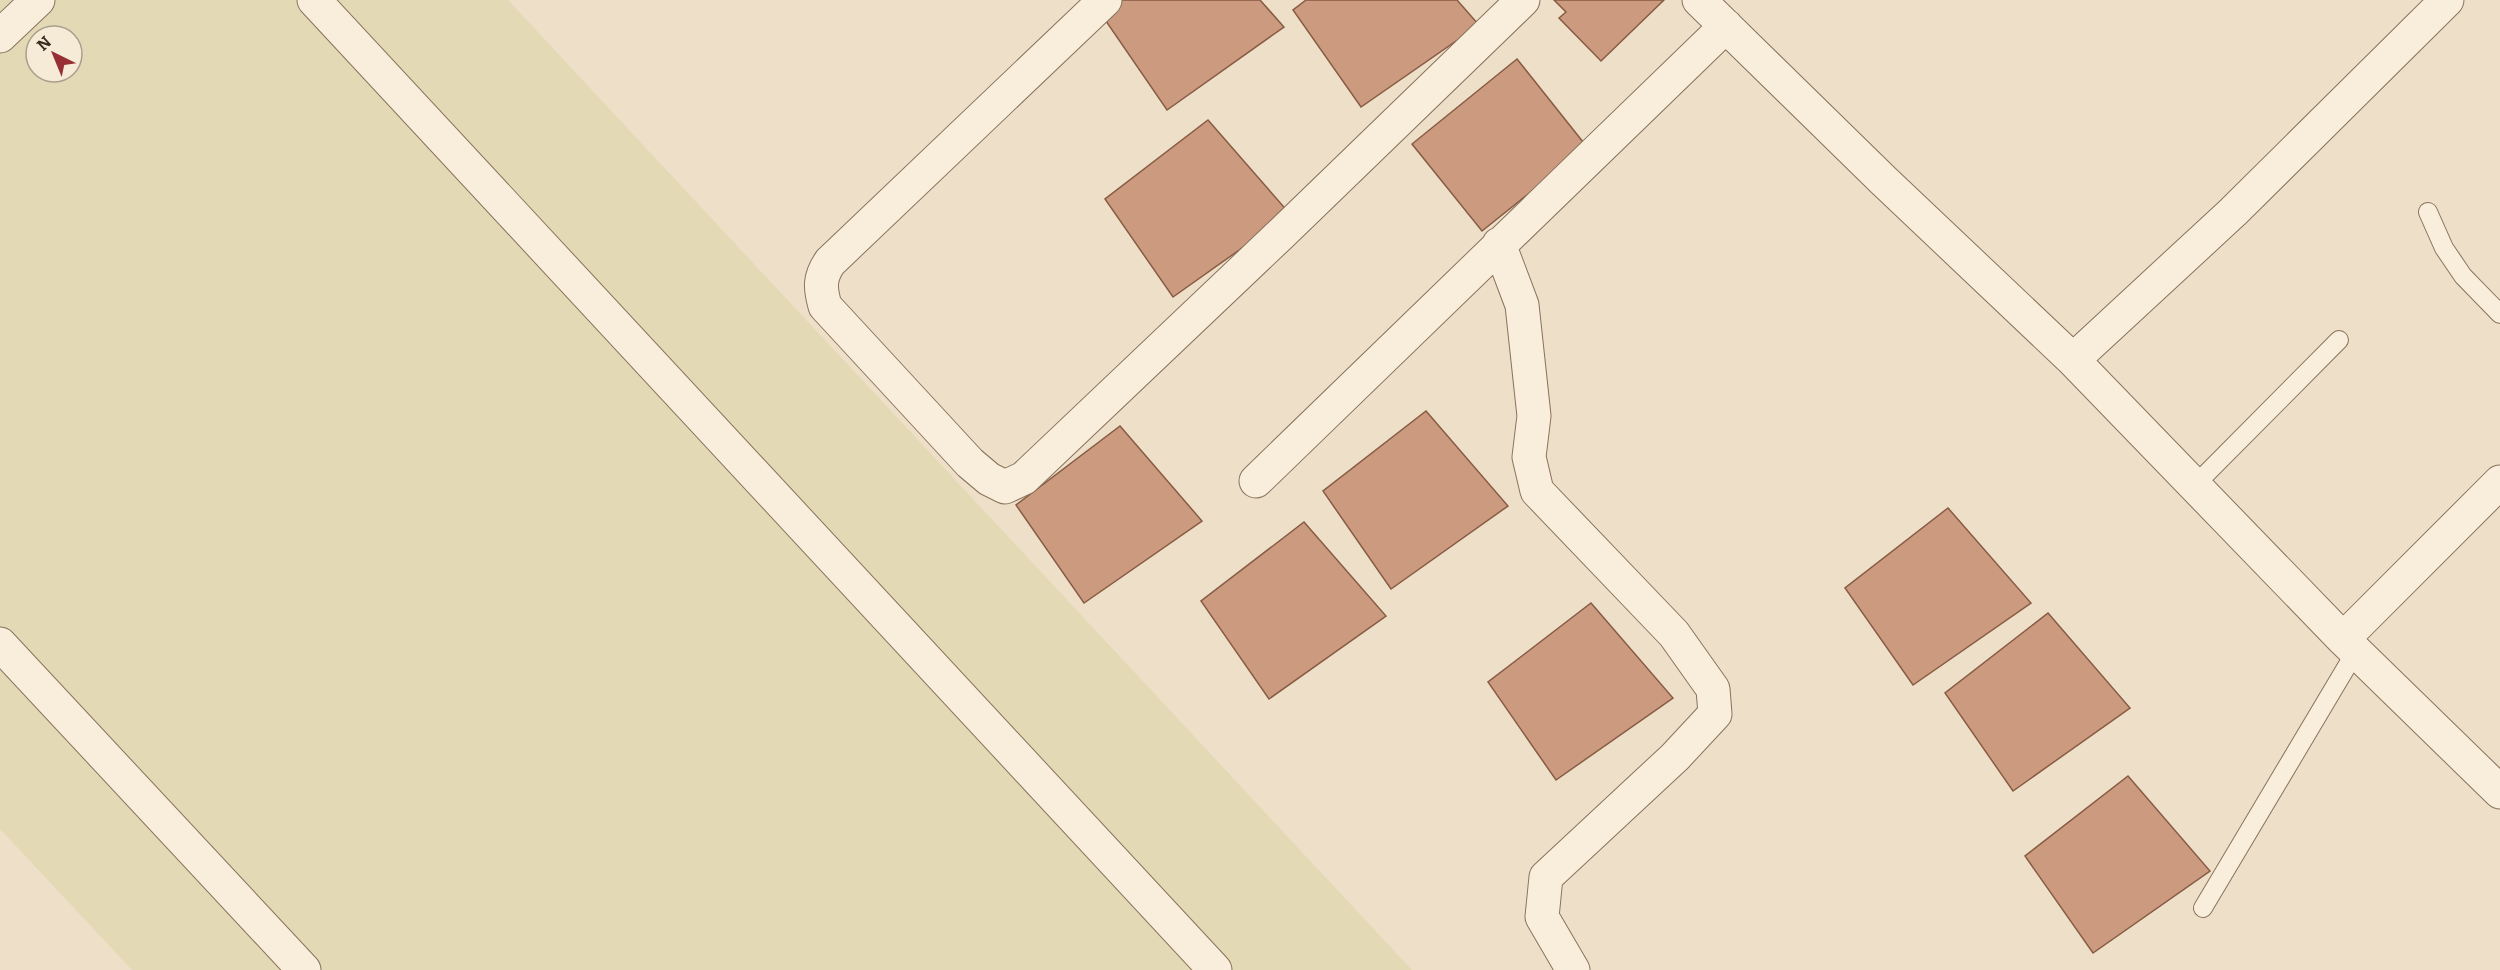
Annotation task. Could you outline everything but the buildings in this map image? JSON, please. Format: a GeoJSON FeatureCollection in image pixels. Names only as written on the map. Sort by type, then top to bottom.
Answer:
{"type":"FeatureCollection","features":[{"type":"Feature","properties":{"kind":"street"},"geometry":{"type":"LineString","coordinates":[[0,36],[39,0]]}},
{"type":"Feature","properties":{"kind":"street"},"geometry":{"type":"LineString","coordinates":[[314,0],[1215,970]]}},
{"type":"Feature","properties":{"kind":"street"},"geometry":{"type":"LineString","coordinates":[[1105,0],[830,262],[822,273],[820,287],[825,306],[970,463],[988,479],[1005,487],[1024,478],[1523,0]]}},
{"type":"Feature","properties":{"kind":"street"},"geometry":{"type":"LineString","coordinates":[[1699,0],[2073,360],[2350,645],[2500,792]]}},
{"type":"Feature","properties":{"kind":"street"},"geometry":{"type":"LineString","coordinates":[[2073,360],[2233,212],[2447,0]]}},
{"type":"Feature","properties":{"kind":"street"},"geometry":{"type":"LineString","coordinates":[[1256,481],[1726,26]]}},
{"type":"Feature","properties":{"kind":"street"},"geometry":{"type":"LineString","coordinates":[[1499,244],[1522,304],[1534,416],[1529,457],[1538,490],[1674,634],[1713,689],[1715,714],[1675,757],[1546,877],[1542,917],[1573,970]]}},
{"type":"Feature","properties":{"kind":"street"},"geometry":{"type":"LineString","coordinates":[[2350,645],[2496,495]]}},
{"type":"Feature","properties":{"kind":"street"},"geometry":{"type":"LineString","coordinates":[[0,644],[304,970]]}},
{"type":"Feature","properties":{"kind":"lane"},"geometry":{"type":"LineString","coordinates":[[2428,212],[2444,248],[2463,276],[2500,314]]}},
{"type":"Feature","properties":{"kind":"lane"},"geometry":{"type":"LineString","coordinates":[[2195,485],[2339,340]]}},
{"type":"Feature","properties":{"kind":"lane"},"geometry":{"type":"LineString","coordinates":[[2203,908],[2350,645]]}},
{"type":"Feature","properties":{"kind":"shaded area"},"geometry":{"type":"Polygon","coordinates":[[[0,0],[508,0],[1412,970],[132,970],[0,829],[0,0]]]}}]}
